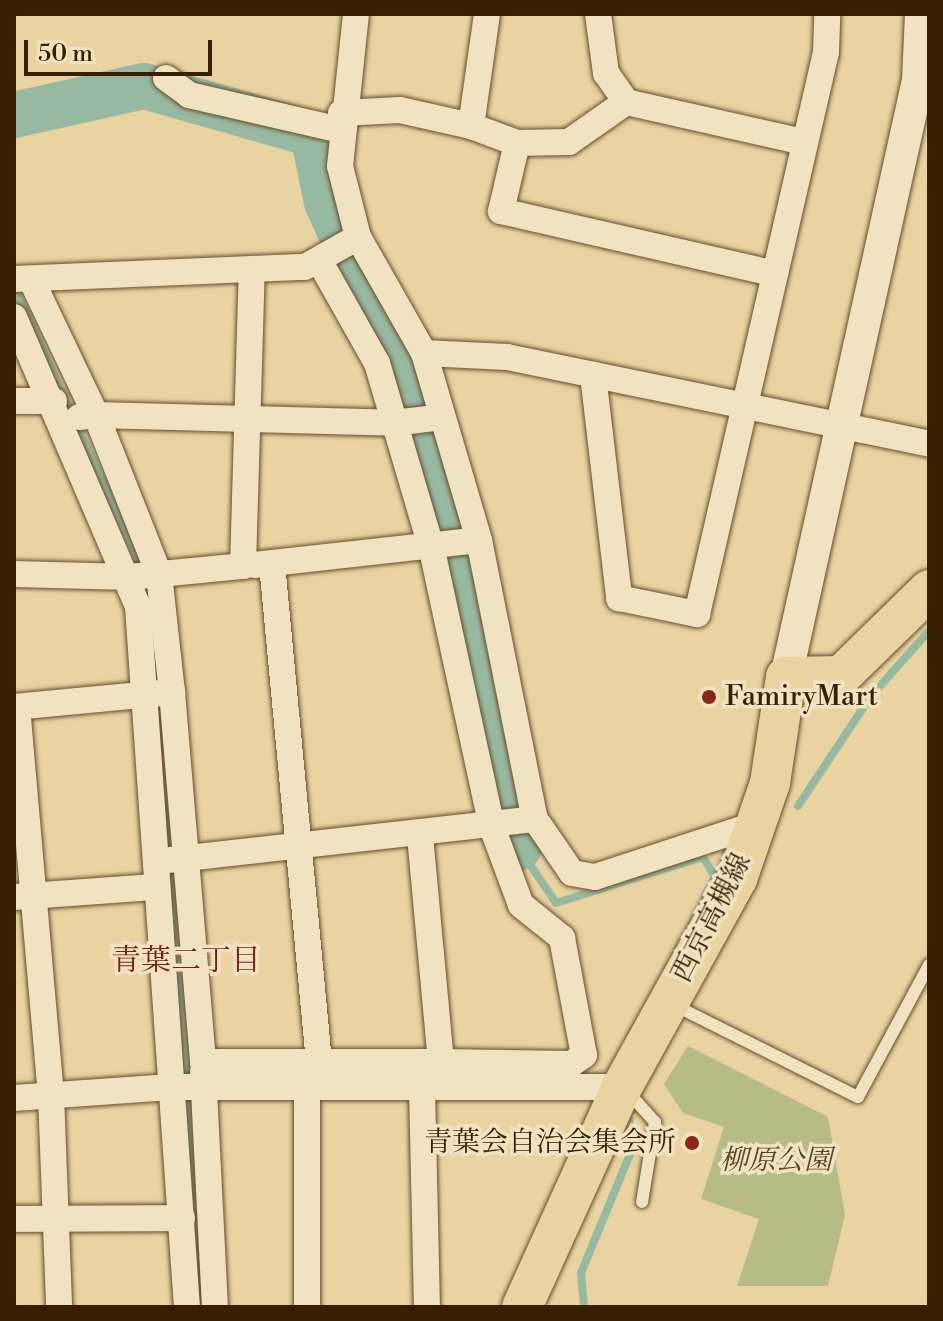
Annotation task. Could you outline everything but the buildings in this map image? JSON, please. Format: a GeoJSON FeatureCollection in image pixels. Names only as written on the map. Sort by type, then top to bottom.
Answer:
{"type":"FeatureCollection","features":[{"type":"Feature","properties":{"kind":"main road"},"geometry":{"type":"LineString","coordinates":[[786,677],[841,676],[929,590]]}},
{"type":"Feature","properties":{"kind":"main road","name":"西京高槻線"},"geometry":{"type":"LineString","coordinates":[[522,1307],[622,1087],[737,879],[757,824],[786,677]]}},
{"type":"Feature","properties":{"kind":"street"},"geometry":{"type":"LineString","coordinates":[[356,14],[341,122],[340,166],[358,237],[424,353],[479,540],[535,819],[572,873],[595,877],[757,824]]}},
{"type":"Feature","properties":{"kind":"street"},"geometry":{"type":"LineString","coordinates":[[471,126],[487,14]]}},
{"type":"Feature","properties":{"kind":"street"},"geometry":{"type":"LineString","coordinates":[[598,14],[606,73],[626,102],[804,142]]}},
{"type":"Feature","properties":{"kind":"street"},"geometry":{"type":"LineString","coordinates":[[593,375],[619,598],[697,614],[826,52],[827,14]]}},
{"type":"Feature","properties":{"kind":"street"},"geometry":{"type":"LineString","coordinates":[[786,677],[918,80],[921,14]]}},
{"type":"Feature","properties":{"kind":"street"},"geometry":{"type":"LineString","coordinates":[[166,78],[189,95],[341,122],[400,110],[471,126],[517,143],[569,142],[626,102]]}},
{"type":"Feature","properties":{"kind":"street"},"geometry":{"type":"LineString","coordinates":[[517,143],[501,211],[775,274]]}},
{"type":"Feature","properties":{"kind":"street"},"geometry":{"type":"LineString","coordinates":[[215,1307],[194,1079],[187,859],[159,574],[96,415],[22,279],[252,270],[320,262],[358,237]]}},
{"type":"Feature","properties":{"kind":"street"},"geometry":{"type":"LineString","coordinates":[[14,1098],[319,1062],[571,1064],[584,1055],[562,938],[521,905],[492,827],[432,550],[377,363],[320,262]]}},
{"type":"Feature","properties":{"kind":"street"},"geometry":{"type":"LineString","coordinates":[[243,566],[252,270]]}},
{"type":"Feature","properties":{"kind":"street"},"geometry":{"type":"LineString","coordinates":[[14,317],[130,577],[144,695],[154,874],[194,1079],[182,1218],[187,1307]]}},
{"type":"Feature","properties":{"kind":"street"},"geometry":{"type":"LineString","coordinates":[[424,353],[507,357],[929,444]]}},
{"type":"Feature","properties":{"kind":"street"},"geometry":{"type":"LineString","coordinates":[[14,401],[96,415],[394,423],[442,417]]}},
{"type":"Feature","properties":{"kind":"street"},"geometry":{"type":"LineString","coordinates":[[14,574],[130,577],[432,550],[479,540]]}},
{"type":"Feature","properties":{"kind":"street"},"geometry":{"type":"LineString","coordinates":[[272,564],[319,1062]]}},
{"type":"Feature","properties":{"kind":"street"},"geometry":{"type":"LineString","coordinates":[[59,1307],[51,1095],[24,896],[16,707],[172,692]]}},
{"type":"Feature","properties":{"kind":"street"},"geometry":{"type":"LineString","coordinates":[[24,896],[154,874],[187,859],[492,827],[535,819]]}},
{"type":"Feature","properties":{"kind":"street"},"geometry":{"type":"LineString","coordinates":[[420,835],[441,1062]]}},
{"type":"Feature","properties":{"kind":"street"},"geometry":{"type":"LineString","coordinates":[[194,1079],[307,1090],[622,1087]]}},
{"type":"Feature","properties":{"kind":"street"},"geometry":{"type":"LineString","coordinates":[[422,1088],[427,1307]]}},
{"type":"Feature","properties":{"kind":"street"},"geometry":{"type":"LineString","coordinates":[[307,1090],[307,1307]]}},
{"type":"Feature","properties":{"kind":"street"},"geometry":{"type":"LineString","coordinates":[[14,1219],[182,1218]]}},
{"type":"Feature","properties":{"kind":"lane"},"geometry":{"type":"LineString","coordinates":[[669,1002],[858,1097],[929,965]]}},
{"type":"Feature","properties":{"kind":"lane"},"geometry":{"type":"LineString","coordinates":[[622,1087],[655,1122],[642,1202]]}},
{"type":"Feature","properties":{"kind":"green space","name":"柳原公園"},"geometry":{"type":"Polygon","coordinates":[[[688,1046],[828,1117],[845,1215],[828,1286],[737,1286],[759,1219],[701,1199],[724,1127],[683,1113],[664,1084],[688,1046]]]}},
{"type":"Feature","properties":{"kind":"waterway"},"geometry":{"type":"LineString","coordinates":[[14,115],[144,86],[313,134],[327,202],[418,407],[519,848]]}},
{"type":"Feature","properties":{"kind":"waterway"},"geometry":{"type":"LineString","coordinates":[[14,287],[147,579],[149,608]]}},
{"type":"Feature","properties":{"kind":"waterway"},"geometry":{"type":"LineString","coordinates":[[798,806],[871,696],[929,631]]}},
{"type":"Feature","properties":{"kind":"waterway"},"geometry":{"type":"LineString","coordinates":[[165,805],[197,1198]]}},
{"type":"Feature","properties":{"kind":"waterway"},"geometry":{"type":"LineString","coordinates":[[519,848],[556,903],[703,857],[715,877],[705,895]]}},
{"type":"Feature","properties":{"kind":"waterway"},"geometry":{"type":"LineString","coordinates":[[584,1307],[581,1273],[632,1149],[629,1118]]}},
{"type":"Feature","properties":{"kind":"place","name":"FamiryMart"},"geometry":{"type":"Point","coordinates":[709,697]}},
{"type":"Feature","properties":{"kind":"place","name":"青葉会自治会集会所"},"geometry":{"type":"Point","coordinates":[692,1143]}},
{"type":"Feature","properties":{"kind":"district","name":"青葉二丁目"},"geometry":{"type":"Point","coordinates":[186,961]}}]}
